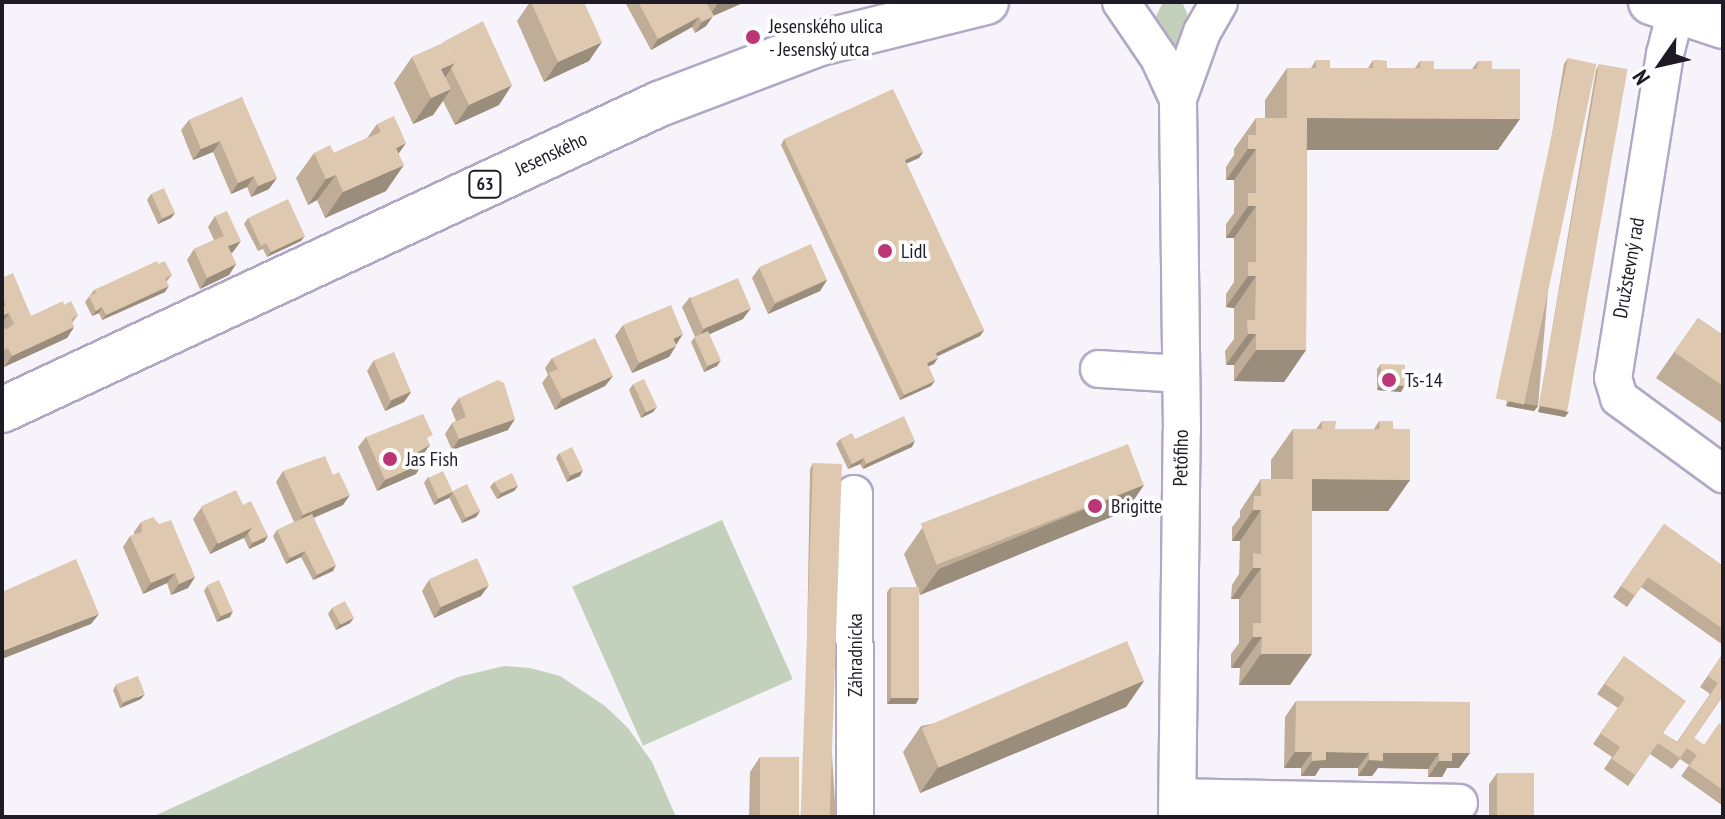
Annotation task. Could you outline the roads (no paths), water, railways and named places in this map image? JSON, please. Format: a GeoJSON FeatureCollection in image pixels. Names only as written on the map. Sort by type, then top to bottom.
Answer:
{"type":"FeatureCollection","features":[{"type":"Feature","properties":{"kind":"main road","name":"Jesenského"},"geometry":{"type":"LineString","coordinates":[[2,410],[659,104],[820,43],[986,2]]}},
{"type":"Feature","properties":{"kind":"main road"},"geometry":{"type":"LineString","coordinates":[[1663,7],[1723,26]]}},
{"type":"Feature","properties":{"kind":"street","name":"Petőfiho"},"geometry":{"type":"LineString","coordinates":[[1121,2],[1159,58],[1178,99]]}},
{"type":"Feature","properties":{"kind":"street","name":"Petőfiho"},"geometry":{"type":"LineString","coordinates":[[1178,807],[1178,99],[1202,32],[1219,2]]}},
{"type":"Feature","properties":{"kind":"street","name":"Družstevný rad"},"geometry":{"type":"LineString","coordinates":[[1663,7],[1660,84],[1613,378],[1619,398],[1723,474]]}},
{"type":"Feature","properties":{"kind":"street"},"geometry":{"type":"LineString","coordinates":[[1099,369],[1180,374]]}},
{"type":"Feature","properties":{"kind":"street","name":"Záhradnícka"},"geometry":{"type":"LineString","coordinates":[[854,494],[855,817]]}},
{"type":"Feature","properties":{"kind":"street"},"geometry":{"type":"LineString","coordinates":[[1178,807],[1459,803]]}},
{"type":"Feature","properties":{"kind":"place","name":"Jesenského ulica - Jesenský utca"},"geometry":{"type":"Point","coordinates":[753,37]}},
{"type":"Feature","properties":{"kind":"place","name":"Lidl"},"geometry":{"type":"Point","coordinates":[885,251]}},
{"type":"Feature","properties":{"kind":"place","name":"Ts-14"},"geometry":{"type":"Point","coordinates":[1389,380]}},
{"type":"Feature","properties":{"kind":"place","name":"Jas Fish"},"geometry":{"type":"Point","coordinates":[390,459]}},
{"type":"Feature","properties":{"kind":"place","name":"Brigitte"},"geometry":{"type":"Point","coordinates":[1095,506]}}]}
